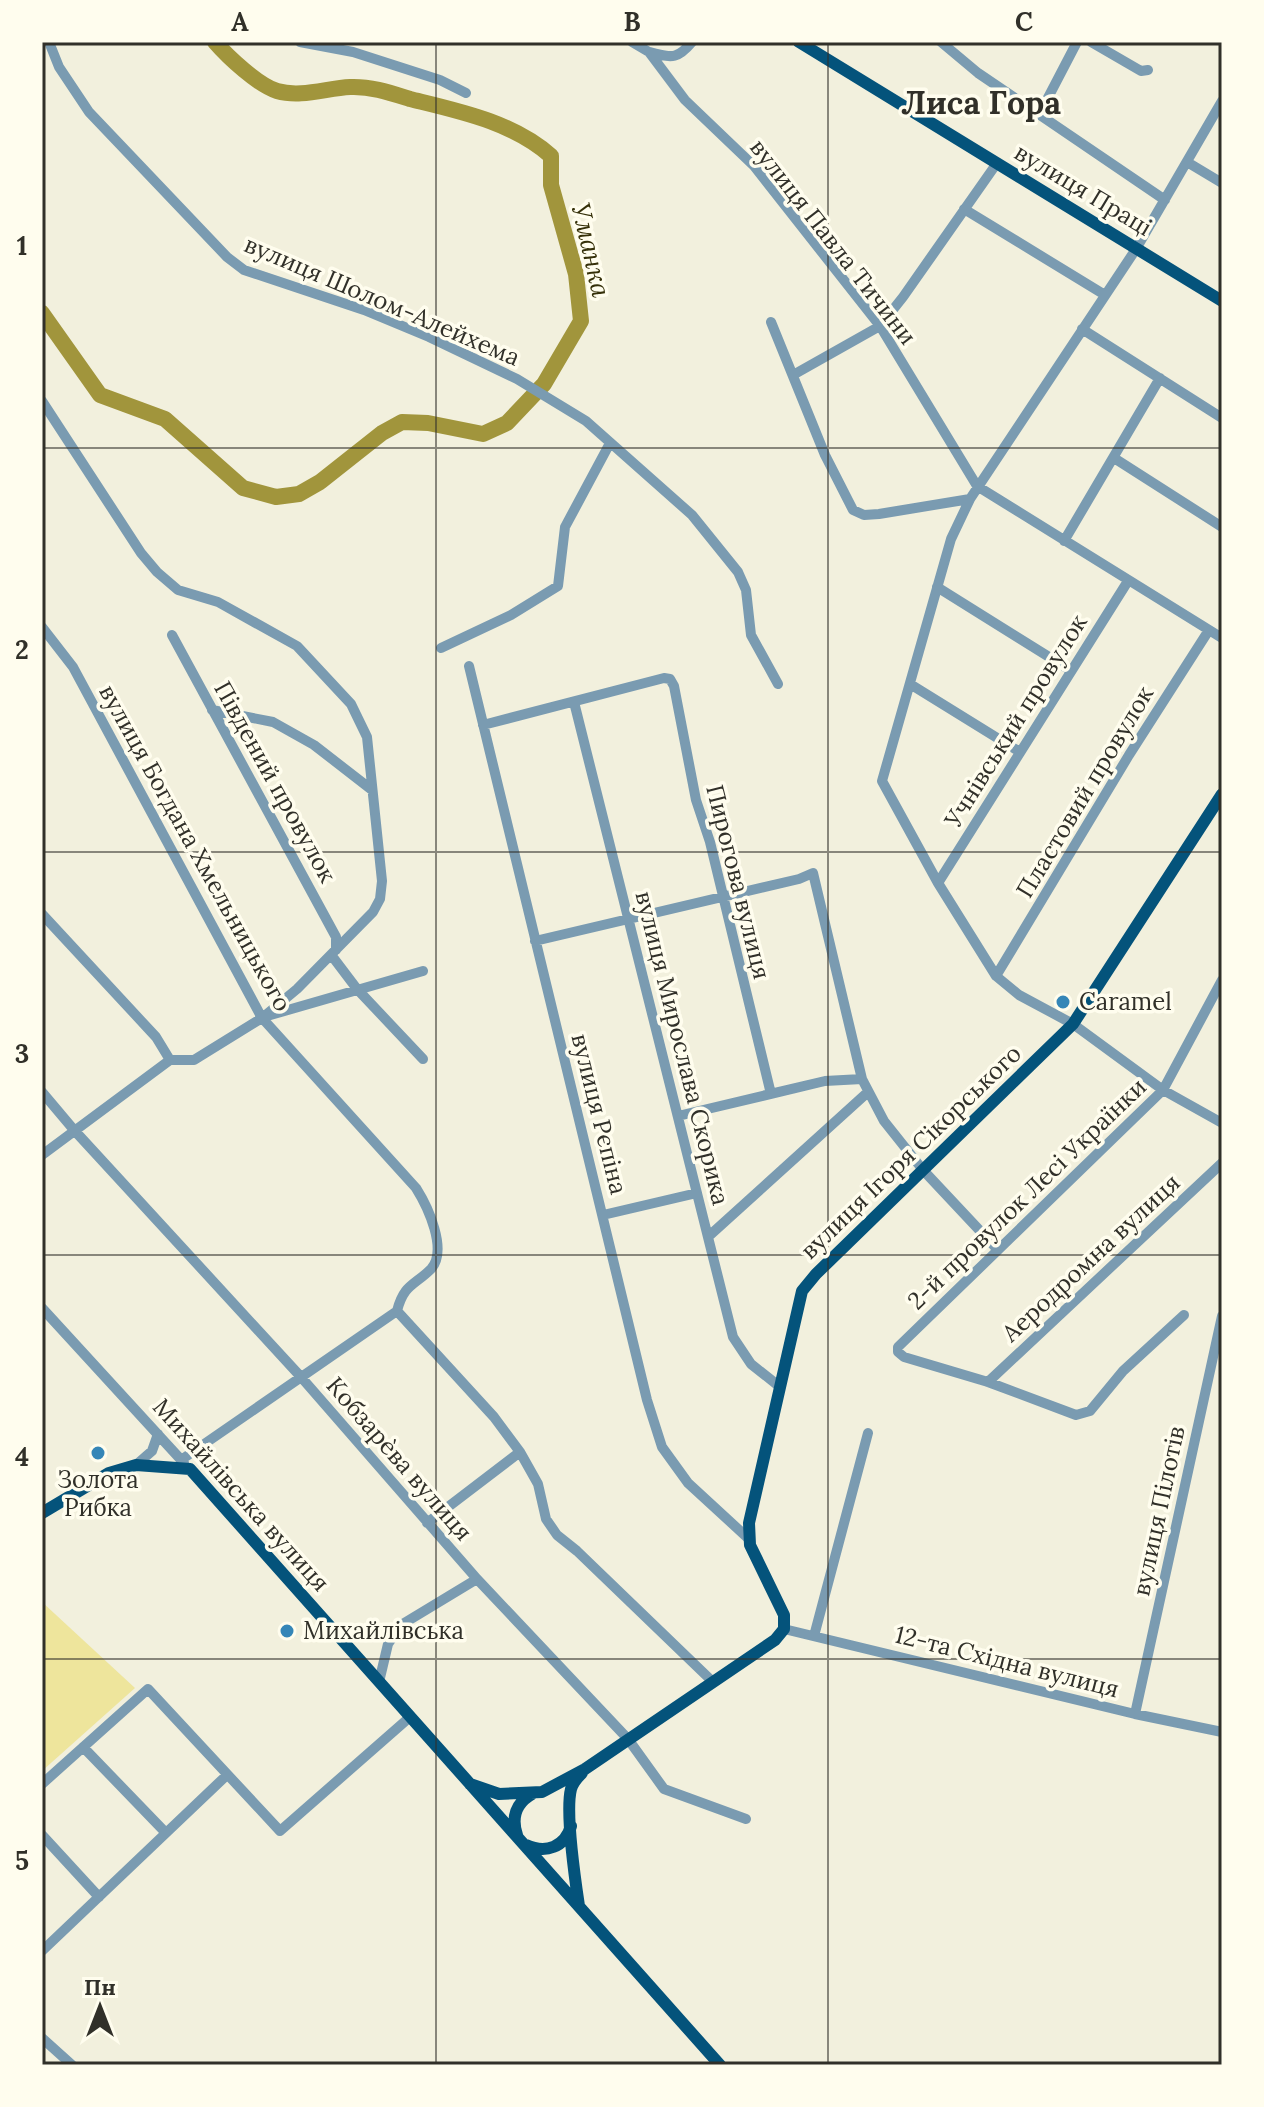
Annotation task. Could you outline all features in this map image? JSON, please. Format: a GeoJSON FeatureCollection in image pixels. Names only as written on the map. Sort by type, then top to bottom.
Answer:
{"type":"FeatureCollection","features":[{"type":"Feature","properties":{"kind":"main road","name":"вулиця Праці"},"geometry":{"type":"LineString","coordinates":[[799,42],[1222,301]]}},
{"type":"Feature","properties":{"kind":"main road","name":"вулиця Ігоря Сікорського"},"geometry":{"type":"LineString","coordinates":[[784,1629],[784,1615],[779,1602],[750,1545],[749,1523],[802,1291],[1073,1024],[1222,794]]}},
{"type":"Feature","properties":{"kind":"main road"},"geometry":{"type":"LineString","coordinates":[[42,1513],[109,1473],[136,1465],[186,1465]]}},
{"type":"Feature","properties":{"kind":"main road","name":"Михайлівська вулиця"},"geometry":{"type":"LineString","coordinates":[[186,1465],[720,2065]]}},
{"type":"Feature","properties":{"kind":"main road"},"geometry":{"type":"LineString","coordinates":[[585,1769],[574,1780],[564,1841],[544,1850],[522,1842],[514,1821],[520,1804],[585,1769],[775,1640],[784,1629]]}},
{"type":"Feature","properties":{"kind":"main road"},"geometry":{"type":"LineString","coordinates":[[470,1784],[499,1794],[537,1793],[560,1798],[570,1817],[579,1910]]}},
{"type":"Feature","properties":{"kind":"street","name":"вулиця Шолом-Алейхема"},"geometry":{"type":"LineString","coordinates":[[49,42],[59,67],[89,112],[227,257],[244,270],[364,310],[517,379],[586,421],[632,460],[692,515],[738,572],[746,590],[751,635],[778,684]]}},
{"type":"Feature","properties":{"kind":"street"},"geometry":{"type":"LineString","coordinates":[[300,42],[353,52],[440,80],[466,93]]}},
{"type":"Feature","properties":{"kind":"street","name":"вулиця Павла Тичини"},"geometry":{"type":"LineString","coordinates":[[632,42],[649,52],[685,100],[754,166],[880,326],[977,486],[1222,638]]}},
{"type":"Feature","properties":{"kind":"street"},"geometry":{"type":"LineString","coordinates":[[649,52],[672,57],[684,52],[692,42]]}},
{"type":"Feature","properties":{"kind":"street"},"geometry":{"type":"LineString","coordinates":[[941,42],[978,73],[1165,200]]}},
{"type":"Feature","properties":{"kind":"street"},"geometry":{"type":"LineString","coordinates":[[1040,113],[1077,42]]}},
{"type":"Feature","properties":{"kind":"street"},"geometry":{"type":"LineString","coordinates":[[1091,42],[1141,71],[1148,70]]}},
{"type":"Feature","properties":{"kind":"street"},"geometry":{"type":"LineString","coordinates":[[1222,101],[1136,249],[970,499],[951,539],[883,778],[938,883],[996,976],[1019,995],[1073,1024],[1163,1090],[1222,1123]]}},
{"type":"Feature","properties":{"kind":"street"},"geometry":{"type":"LineString","coordinates":[[1187,162],[1222,183]]}},
{"type":"Feature","properties":{"kind":"street"},"geometry":{"type":"LineString","coordinates":[[793,375],[880,326],[997,163]]}},
{"type":"Feature","properties":{"kind":"street"},"geometry":{"type":"LineString","coordinates":[[964,209],[1105,295]]}},
{"type":"Feature","properties":{"kind":"street"},"geometry":{"type":"LineString","coordinates":[[771,322],[825,455],[853,510],[864,515],[970,499]]}},
{"type":"Feature","properties":{"kind":"street"},"geometry":{"type":"LineString","coordinates":[[1082,329],[1222,418]]}},
{"type":"Feature","properties":{"kind":"street"},"geometry":{"type":"LineString","coordinates":[[1064,541],[1160,378]]}},
{"type":"Feature","properties":{"kind":"street"},"geometry":{"type":"LineString","coordinates":[[42,401],[141,553],[157,572],[178,590],[218,602],[297,646],[351,704],[367,737],[382,881],[380,899],[373,912],[334,953],[262,1018],[194,1060],[170,1060],[42,1155]]}},
{"type":"Feature","properties":{"kind":"street"},"geometry":{"type":"LineString","coordinates":[[441,648],[511,615],[558,586],[565,527],[610,443]]}},
{"type":"Feature","properties":{"kind":"street"},"geometry":{"type":"LineString","coordinates":[[1114,458],[1222,527]]}},
{"type":"Feature","properties":{"kind":"street","name":"Учнівський провулок"},"geometry":{"type":"LineString","coordinates":[[938,883],[1128,581]]}},
{"type":"Feature","properties":{"kind":"street"},"geometry":{"type":"LineString","coordinates":[[937,587],[1070,670]]}},
{"type":"Feature","properties":{"kind":"street","name":"вулиця Богдана Хмельницького"},"geometry":{"type":"LineString","coordinates":[[42,627],[73,667],[262,1018],[416,1188],[428,1208],[439,1251],[437,1261],[401,1294],[397,1311]]}},
{"type":"Feature","properties":{"kind":"street","name":"Пластовий провулок"},"geometry":{"type":"LineString","coordinates":[[996,976],[1129,755],[1209,630]]}},
{"type":"Feature","properties":{"kind":"street","name":"Південий провулок"},"geometry":{"type":"LineString","coordinates":[[172,635],[336,937],[334,953],[357,989],[423,1059]]}},
{"type":"Feature","properties":{"kind":"street","name":"вулиця Рєпіна"},"geometry":{"type":"LineString","coordinates":[[469,666],[647,1400],[662,1447],[688,1483],[750,1540]]}},
{"type":"Feature","properties":{"kind":"street","name":"Пирогова вулиця"},"geometry":{"type":"LineString","coordinates":[[574,702],[664,678],[670,679],[674,686],[696,800],[710,842],[771,1094]]}},
{"type":"Feature","properties":{"kind":"street"},"geometry":{"type":"LineString","coordinates":[[910,684],[1020,752]]}},
{"type":"Feature","properties":{"kind":"street"},"geometry":{"type":"LineString","coordinates":[[483,725],[574,702]]}},
{"type":"Feature","properties":{"kind":"street","name":"вулиця Мирослава Скорика"},"geometry":{"type":"LineString","coordinates":[[574,702],[733,1337],[751,1364],[780,1387]]}},
{"type":"Feature","properties":{"kind":"street"},"geometry":{"type":"LineString","coordinates":[[212,710],[273,722],[314,745],[372,790]]}},
{"type":"Feature","properties":{"kind":"street"},"geometry":{"type":"LineString","coordinates":[[535,941],[813,873],[862,1079],[868,1092],[884,1121],[923,1170],[998,1250]]}},
{"type":"Feature","properties":{"kind":"street"},"geometry":{"type":"LineString","coordinates":[[42,914],[156,1037],[170,1060]]}},
{"type":"Feature","properties":{"kind":"street"},"geometry":{"type":"LineString","coordinates":[[262,1018],[423,971]]}},
{"type":"Feature","properties":{"kind":"street","name":"2-й провулок Лесі Українки"},"geometry":{"type":"LineString","coordinates":[[988,1382],[904,1357],[898,1352],[898,1347],[1163,1090],[1222,980]]}},
{"type":"Feature","properties":{"kind":"street"},"geometry":{"type":"LineString","coordinates":[[678,1116],[825,1081],[862,1079]]}},
{"type":"Feature","properties":{"kind":"street","name":"Кобзарèва вулиця"},"geometry":{"type":"LineString","coordinates":[[42,1092],[301,1377],[477,1579],[628,1739],[664,1789],[746,1819]]}},
{"type":"Feature","properties":{"kind":"street"},"geometry":{"type":"LineString","coordinates":[[709,1236],[868,1092]]}},
{"type":"Feature","properties":{"kind":"street","name":"Аеродромна вулиця"},"geometry":{"type":"LineString","coordinates":[[988,1382],[1222,1163]]}},
{"type":"Feature","properties":{"kind":"street"},"geometry":{"type":"LineString","coordinates":[[603,1215],[697,1193]]}},
{"type":"Feature","properties":{"kind":"street","name":"Михайлівська вулиця"},"geometry":{"type":"LineString","coordinates":[[42,1308],[186,1465]]}},
{"type":"Feature","properties":{"kind":"street"},"geometry":{"type":"LineString","coordinates":[[186,1465],[301,1377],[397,1311],[486,1407],[520,1452],[538,1484],[546,1519],[557,1535],[713,1682]]}},
{"type":"Feature","properties":{"kind":"street"},"geometry":{"type":"LineString","coordinates":[[988,1382],[1076,1415],[1083,1414],[1090,1411],[1123,1371],[1184,1315]]}},
{"type":"Feature","properties":{"kind":"street","name":"вулиця Пілотів"},"geometry":{"type":"LineString","coordinates":[[1135,1714],[1222,1316]]}},
{"type":"Feature","properties":{"kind":"street"},"geometry":{"type":"LineString","coordinates":[[814,1636],[868,1433]]}},
{"type":"Feature","properties":{"kind":"street"},"geometry":{"type":"LineString","coordinates":[[136,1465],[152,1451],[158,1434]]}},
{"type":"Feature","properties":{"kind":"street"},"geometry":{"type":"LineString","coordinates":[[427,1523],[520,1452]]}},
{"type":"Feature","properties":{"kind":"street"},"geometry":{"type":"LineString","coordinates":[[379,1682],[388,1644],[401,1625],[477,1579]]}},
{"type":"Feature","properties":{"kind":"street","name":"12-та Східна вулиця"},"geometry":{"type":"LineString","coordinates":[[784,1629],[1222,1732]]}},
{"type":"Feature","properties":{"kind":"street"},"geometry":{"type":"LineString","coordinates":[[42,1784],[148,1689],[280,1831],[410,1717]]}},
{"type":"Feature","properties":{"kind":"street"},"geometry":{"type":"LineString","coordinates":[[83,1747],[166,1833]]}},
{"type":"Feature","properties":{"kind":"street"},"geometry":{"type":"LineString","coordinates":[[42,1951],[227,1775]]}},
{"type":"Feature","properties":{"kind":"street"},"geometry":{"type":"LineString","coordinates":[[42,1835],[99,1897]]}},
{"type":"Feature","properties":{"kind":"street"},"geometry":{"type":"LineString","coordinates":[[42,2038],[72,2065]]}},
{"type":"Feature","properties":{"kind":"shaded area"},"geometry":{"type":"Polygon","coordinates":[[[42,1602],[135,1688],[42,1771],[42,1602]]]}},
{"type":"Feature","properties":{"kind":"waterway","name":"Уманка"},"geometry":{"type":"LineString","coordinates":[[42,313],[100,395],[165,419],[243,488],[276,497],[299,494],[320,482],[382,433],[402,422],[428,423],[483,434],[507,423],[544,384],[581,321],[576,274],[551,185],[551,156],[520,134],[485,119],[381,90],[350,87],[305,93],[277,91],[252,77],[215,42]]}},
{"type":"Feature","properties":{"kind":"place","name":"Caramel"},"geometry":{"type":"Point","coordinates":[1063,1002]}},
{"type":"Feature","properties":{"kind":"place","name":"Золота Рибка"},"geometry":{"type":"Point","coordinates":[98,1453]}},
{"type":"Feature","properties":{"kind":"place","name":"Михайлівська"},"geometry":{"type":"Point","coordinates":[287,1631]}},
{"type":"Feature","properties":{"kind":"district","name":"Лиса Гора"},"geometry":{"type":"Point","coordinates":[981,103]}}]}
